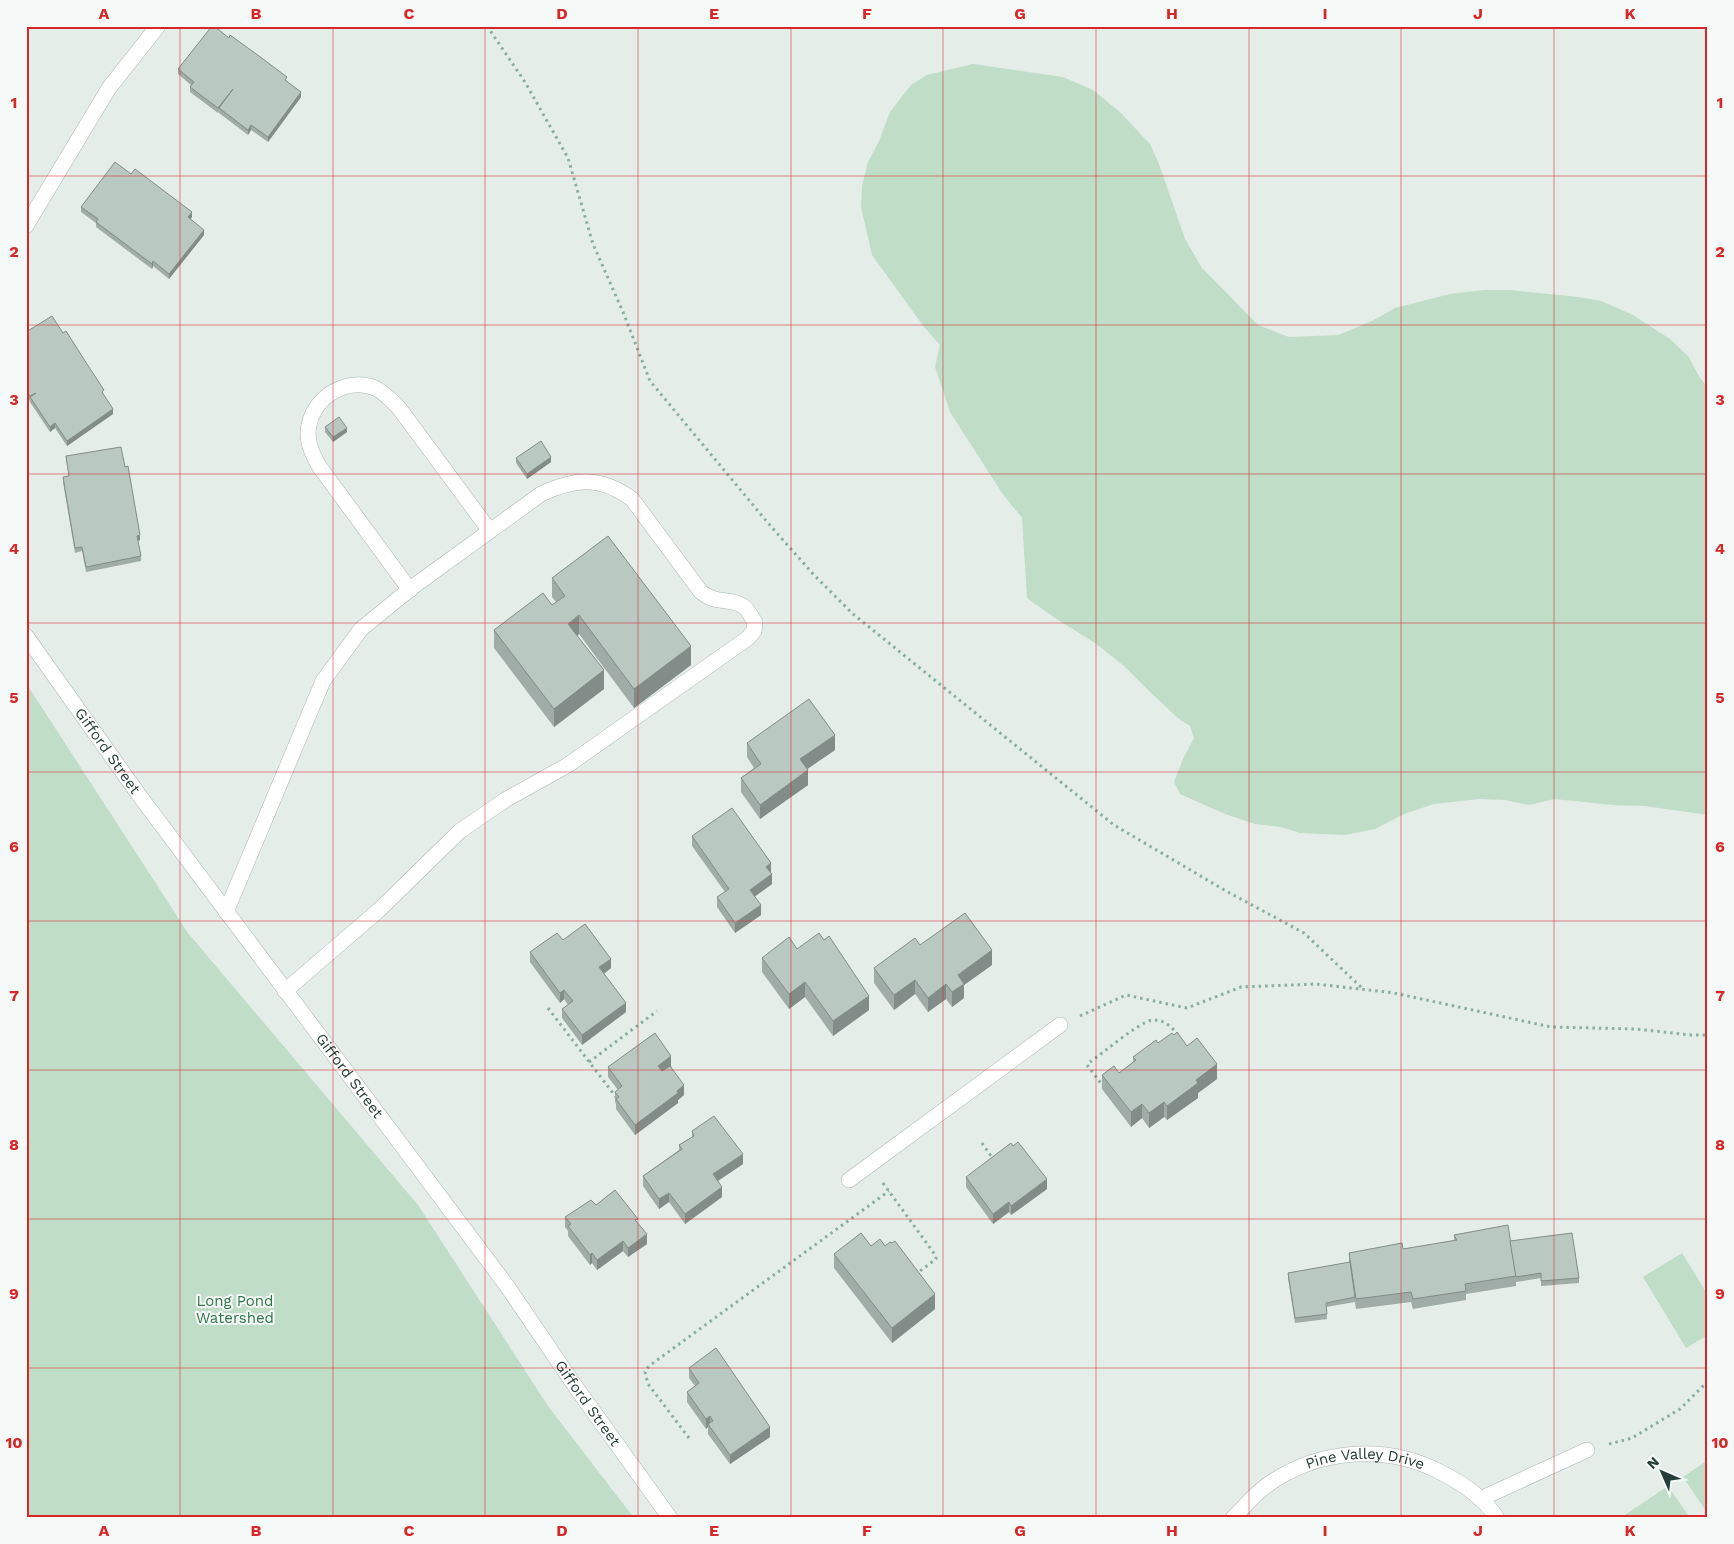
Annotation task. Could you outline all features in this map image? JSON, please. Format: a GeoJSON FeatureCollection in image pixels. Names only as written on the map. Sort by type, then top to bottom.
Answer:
{"type":"FeatureCollection","features":[{"type":"Feature","properties":{"kind":"main road"},"geometry":{"type":"LineString","coordinates":[[26,226],[109,88],[158,26]]}},
{"type":"Feature","properties":{"kind":"main road"},"geometry":{"type":"LineString","coordinates":[[410,590],[319,466],[311,452],[308,433],[310,422],[314,408],[322,400],[333,392],[356,385],[376,389],[387,396],[399,408],[490,531]]}},
{"type":"Feature","properties":{"kind":"main road"},"geometry":{"type":"LineString","coordinates":[[226,912],[323,681],[362,629],[410,590],[532,500],[551,489],[584,482],[606,483],[620,490],[632,499],[701,592],[709,599],[732,602],[744,606],[755,622],[754,631],[748,638],[568,766],[504,800],[460,831],[379,910],[285,991]]}},
{"type":"Feature","properties":{"kind":"main road","name":"Gifford Street"},"geometry":{"type":"LineString","coordinates":[[26,636],[139,795],[507,1286],[575,1386],[670,1518]]}},
{"type":"Feature","properties":{"kind":"main road"},"geometry":{"type":"LineString","coordinates":[[849,1180],[1060,1025]]}},
{"type":"Feature","properties":{"kind":"main road"},"geometry":{"type":"LineString","coordinates":[[1480,1499],[1587,1450]]}},
{"type":"Feature","properties":{"kind":"main road","name":"Pine Valley Drive"},"geometry":{"type":"LineString","coordinates":[[1233,1518],[1266,1486],[1292,1470],[1322,1458],[1355,1453],[1402,1457],[1434,1468],[1457,1481],[1480,1499],[1497,1518]]}},
{"type":"Feature","properties":{"kind":"path"},"geometry":{"type":"LineString","coordinates":[[487,26],[525,82],[568,158],[593,244],[623,312],[650,381],[768,523],[814,575],[853,614],[1114,825],[1226,891],[1304,933],[1364,990]]}},
{"type":"Feature","properties":{"kind":"path"},"geometry":{"type":"LineString","coordinates":[[1060,1025],[1126,995],[1187,1008],[1241,987],[1316,984],[1394,993],[1550,1027],[1636,1028],[1692,1035],[1708,1035]]}},
{"type":"Feature","properties":{"kind":"path"},"geometry":{"type":"LineString","coordinates":[[548,1008],[616,1097]]}},
{"type":"Feature","properties":{"kind":"path"},"geometry":{"type":"LineString","coordinates":[[589,1062],[658,1011]]}},
{"type":"Feature","properties":{"kind":"path"},"geometry":{"type":"LineString","coordinates":[[1104,1088],[1089,1064],[1141,1025],[1153,1020],[1167,1024],[1172,1027],[1183,1042]]}},
{"type":"Feature","properties":{"kind":"path"},"geometry":{"type":"LineString","coordinates":[[982,1143],[997,1164]]}},
{"type":"Feature","properties":{"kind":"path"},"geometry":{"type":"LineString","coordinates":[[870,1165],[936,1256],[936,1259],[911,1278]]}},
{"type":"Feature","properties":{"kind":"path"},"geometry":{"type":"LineString","coordinates":[[689,1438],[648,1384],[645,1372],[649,1366],[889,1191]]}},
{"type":"Feature","properties":{"kind":"path"},"geometry":{"type":"LineString","coordinates":[[1587,1450],[1632,1438],[1680,1409],[1708,1381]]}},
{"type":"Feature","properties":{"kind":"green space"},"geometry":{"type":"Polygon","coordinates":[[[973,64],[1063,77],[1093,90],[1121,113],[1150,144],[1159,164],[1185,239],[1202,268],[1258,325],[1289,337],[1338,335],[1372,321],[1395,308],[1450,294],[1484,290],[1509,290],[1601,301],[1633,315],[1670,339],[1688,356],[1708,388],[1708,815],[1645,806],[1554,799],[1529,805],[1505,800],[1479,799],[1434,804],[1404,814],[1375,829],[1345,835],[1300,833],[1281,827],[1255,824],[1225,814],[1180,794],[1174,782],[1194,738],[1190,726],[1179,719],[1124,666],[1095,643],[1027,598],[1022,518],[1002,493],[950,412],[935,367],[940,345],[924,327],[872,255],[861,207],[862,186],[868,162],[879,141],[890,112],[911,85],[927,75],[973,64]]]}},
{"type":"Feature","properties":{"kind":"green space","name":"Long Pond Watershed"},"geometry":{"type":"Polygon","coordinates":[[[26,683],[188,933],[418,1205],[548,1406],[634,1518],[26,1518],[26,683]]]}},
{"type":"Feature","properties":{"kind":"green space"},"geometry":{"type":"Polygon","coordinates":[[[1682,1253],[1708,1295],[1708,1335],[1686,1348],[1643,1277],[1682,1253]]]}},
{"type":"Feature","properties":{"kind":"green space"},"geometry":{"type":"Polygon","coordinates":[[[1708,1460],[1708,1514],[1683,1477],[1708,1460]]]}},
{"type":"Feature","properties":{"kind":"green space"},"geometry":{"type":"Polygon","coordinates":[[[1668,1486],[1690,1518],[1627,1518],[1625,1515],[1668,1486]]]}},
{"type":"Feature","properties":{"kind":"building"},"geometry":{"type":"Polygon","coordinates":[[[212,26],[229,38],[230,35],[259,56],[287,77],[285,80],[301,92],[268,137],[251,125],[248,130],[219,108],[233,89],[218,108],[190,87],[194,82],[178,69],[212,26]]]}},
{"type":"Feature","properties":{"kind":"building"},"geometry":{"type":"Polygon","coordinates":[[[115,162],[131,174],[135,169],[192,212],[188,217],[204,230],[169,274],[153,261],[152,264],[96,222],[98,219],[81,207],[115,162]]]}},
{"type":"Feature","properties":{"kind":"building"},"geometry":{"type":"Polygon","coordinates":[[[52,316],[63,333],[66,331],[104,390],[102,392],[113,409],[67,441],[55,423],[50,427],[30,397],[36,393],[30,396],[26,391],[26,332],[52,316]]]}},
{"type":"Feature","properties":{"kind":"building"},"geometry":{"type":"Polygon","coordinates":[[[339,417],[347,428],[333,437],[325,427],[339,417]]]}},
{"type":"Feature","properties":{"kind":"building"},"geometry":{"type":"Polygon","coordinates":[[[541,441],[551,457],[527,474],[516,458],[541,441]]]}},
{"type":"Feature","properties":{"kind":"building"},"geometry":{"type":"Polygon","coordinates":[[[121,447],[125,467],[128,466],[140,535],[137,536],[141,556],[86,567],[82,547],[75,548],[63,477],[69,476],[66,456],[121,447]]]}},
{"type":"Feature","properties":{"kind":"building"},"geometry":{"type":"Polygon","coordinates":[[[608,536],[691,646],[634,689],[579,615],[568,624],[604,670],[554,709],[494,630],[543,593],[552,605],[565,596],[552,578],[608,536]]]}},
{"type":"Feature","properties":{"kind":"building"},"geometry":{"type":"Polygon","coordinates":[[[809,699],[835,735],[800,759],[808,770],[760,805],[741,778],[761,764],[747,743],[809,699]]]}},
{"type":"Feature","properties":{"kind":"building"},"geometry":{"type":"Polygon","coordinates":[[[732,808],[771,863],[766,867],[772,874],[750,890],[761,905],[735,923],[717,897],[729,889],[692,836],[732,808]]]}},
{"type":"Feature","properties":{"kind":"building"},"geometry":{"type":"Polygon","coordinates":[[[965,913],[992,950],[958,975],[964,984],[952,992],[946,984],[928,998],[915,980],[894,995],[874,968],[915,938],[920,945],[965,913]]]}},
{"type":"Feature","properties":{"kind":"building"},"geometry":{"type":"Polygon","coordinates":[[[585,924],[611,959],[599,967],[626,1003],[582,1035],[562,1009],[573,1001],[564,990],[560,993],[530,952],[557,933],[563,940],[585,924]]]}},
{"type":"Feature","properties":{"kind":"building"},"geometry":{"type":"Polygon","coordinates":[[[819,933],[824,940],[829,936],[869,996],[833,1021],[805,982],[789,994],[762,958],[789,937],[797,949],[819,933]]]}},
{"type":"Feature","properties":{"kind":"building"},"geometry":{"type":"Polygon","coordinates":[[[1177,1032],[1187,1046],[1197,1038],[1217,1064],[1196,1080],[1198,1083],[1167,1106],[1164,1102],[1149,1113],[1142,1104],[1131,1112],[1102,1075],[1114,1066],[1119,1073],[1136,1060],[1133,1057],[1156,1040],[1158,1043],[1172,1033],[1174,1035],[1177,1032]]]}},
{"type":"Feature","properties":{"kind":"building"},"geometry":{"type":"Polygon","coordinates":[[[655,1033],[671,1056],[658,1066],[662,1071],[670,1066],[684,1085],[677,1091],[678,1093],[635,1125],[616,1099],[619,1097],[615,1092],[622,1086],[608,1067],[655,1033]]]}},
{"type":"Feature","properties":{"kind":"building"},"geometry":{"type":"Polygon","coordinates":[[[714,1116],[743,1154],[713,1174],[722,1187],[685,1214],[669,1193],[659,1199],[643,1176],[682,1149],[679,1145],[694,1136],[692,1131],[714,1116]]]}},
{"type":"Feature","properties":{"kind":"building"},"geometry":{"type":"Polygon","coordinates":[[[1018,1142],[1047,1179],[1011,1206],[1009,1202],[993,1214],[966,1177],[1011,1143],[1013,1146],[1018,1142]]]}},
{"type":"Feature","properties":{"kind":"building"},"geometry":{"type":"Polygon","coordinates":[[[615,1190],[638,1219],[635,1220],[647,1234],[628,1248],[623,1241],[597,1260],[592,1253],[590,1255],[568,1226],[571,1224],[565,1217],[591,1200],[596,1205],[615,1190]]]}},
{"type":"Feature","properties":{"kind":"building"},"geometry":{"type":"Polygon","coordinates":[[[1508,1225],[1516,1276],[1465,1284],[1466,1291],[1413,1299],[1411,1292],[1356,1299],[1349,1253],[1402,1243],[1403,1249],[1457,1240],[1454,1235],[1508,1225]]]}},
{"type":"Feature","properties":{"kind":"building"},"geometry":{"type":"Polygon","coordinates":[[[861,1233],[871,1246],[880,1239],[885,1246],[895,1241],[935,1294],[892,1328],[834,1254],[861,1233]]]}},
{"type":"Feature","properties":{"kind":"building"},"geometry":{"type":"Polygon","coordinates":[[[1572,1233],[1579,1278],[1541,1281],[1541,1273],[1516,1277],[1510,1241],[1572,1233]]]}},
{"type":"Feature","properties":{"kind":"building"},"geometry":{"type":"Polygon","coordinates":[[[1350,1262],[1355,1297],[1326,1303],[1327,1314],[1295,1318],[1288,1273],[1350,1262]]]}},
{"type":"Feature","properties":{"kind":"building"},"geometry":{"type":"Polygon","coordinates":[[[716,1348],[770,1427],[730,1455],[708,1424],[713,1421],[710,1416],[706,1419],[687,1392],[699,1383],[689,1368],[716,1348]]]}}]}
